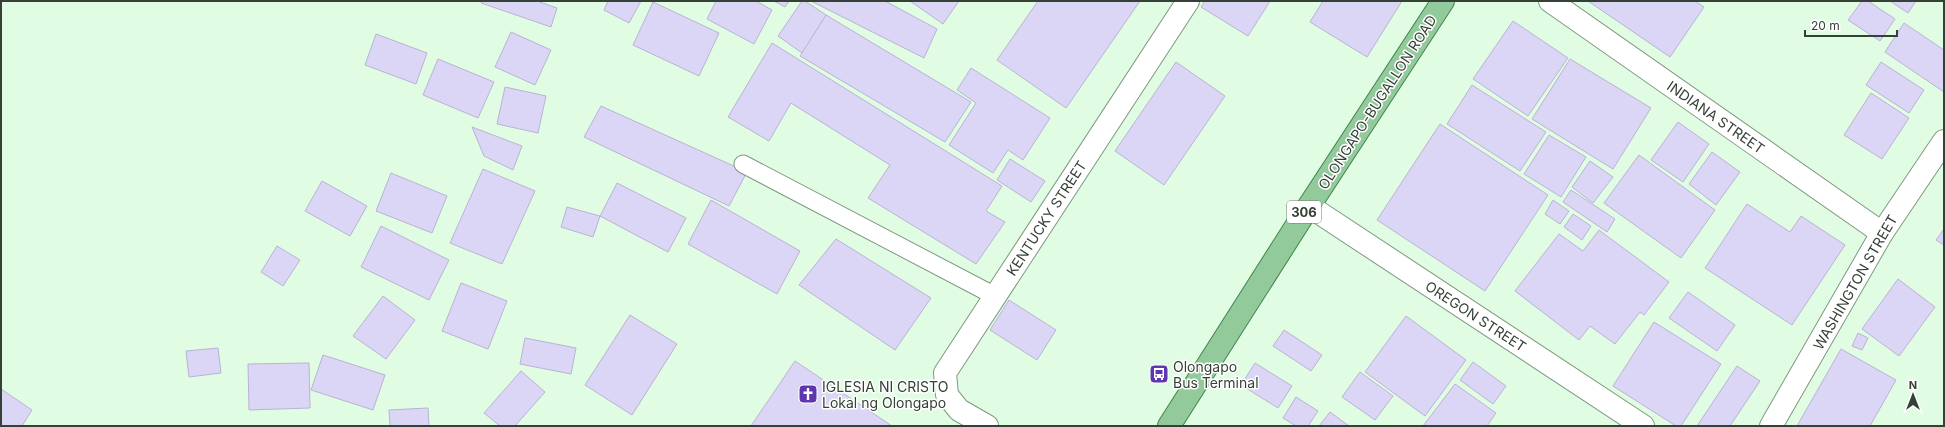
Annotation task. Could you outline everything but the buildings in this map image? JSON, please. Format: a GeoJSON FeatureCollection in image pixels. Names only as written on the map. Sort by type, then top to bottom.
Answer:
{"type":"FeatureCollection","features":[{"type":"Feature","properties":{"kind":"main road","name":"OLONGAPO-BUGALLON ROAD"},"geometry":{"type":"LineString","coordinates":[[1169,426],[1309,206],[1443,1]]}},
{"type":"Feature","properties":{"kind":"street","name":"KENTUCKY STREET"},"geometry":{"type":"LineString","coordinates":[[986,426],[959,410],[947,395],[945,373],[1188,1]]}},
{"type":"Feature","properties":{"kind":"street","name":"INDIANA STREET"},"geometry":{"type":"LineString","coordinates":[[1550,1],[1882,233]]}},
{"type":"Feature","properties":{"kind":"street","name":"WASHINGTON STREET"},"geometry":{"type":"LineString","coordinates":[[1771,426],[1882,233],[1944,141]]}},
{"type":"Feature","properties":{"kind":"street","name":"OREGON STREET"},"geometry":{"type":"LineString","coordinates":[[1309,206],[1643,426]]}},
{"type":"Feature","properties":{"kind":"lane"},"geometry":{"type":"LineString","coordinates":[[743,164],[995,296]]}},
{"type":"Feature","properties":{"kind":"place","name":"Olongapo Bus Terminal"},"geometry":{"type":"Point","coordinates":[1159,374]}},
{"type":"Feature","properties":{"kind":"place","name":"IGLESIA NI CRISTO Lokal ng Olongapo"},"geometry":{"type":"Point","coordinates":[808,394]}}]}
